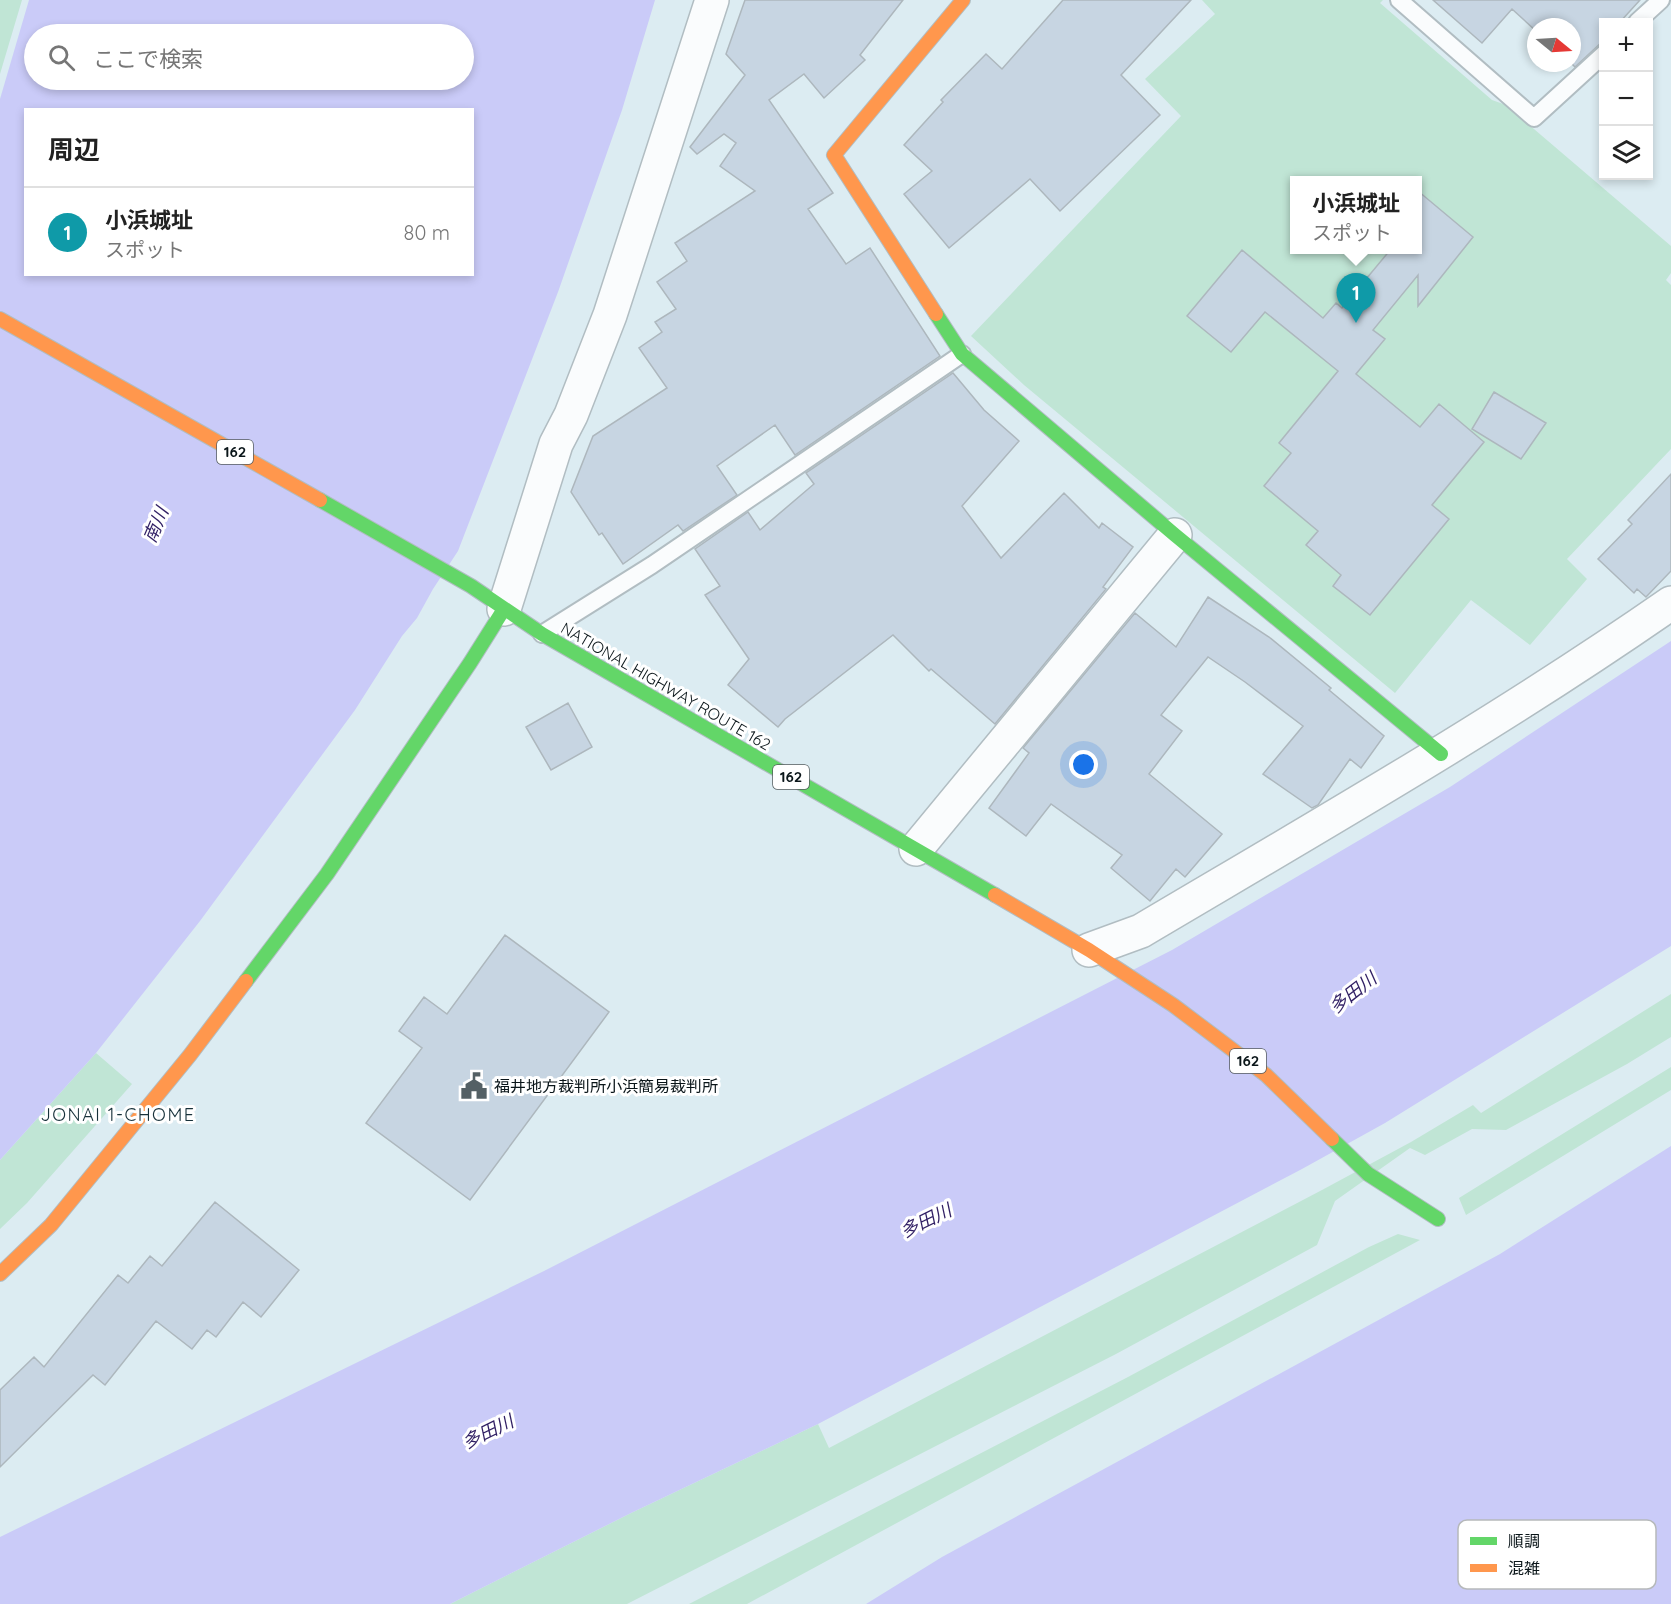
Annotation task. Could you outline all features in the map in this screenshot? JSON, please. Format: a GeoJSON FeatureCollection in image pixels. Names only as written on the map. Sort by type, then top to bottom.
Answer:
{"type":"FeatureCollection","features":[{"type":"Feature","properties":{"kind":"main road"},"geometry":{"type":"LineString","coordinates":[[963,0],[834,155],[962,354],[1175,535],[1441,754]]}},
{"type":"Feature","properties":{"kind":"main road","name":"NATIONAL HIGHWAY ROUTE 162"},"geometry":{"type":"LineString","coordinates":[[0,319],[471,586],[542,634],[1101,958],[1173,1005],[1266,1075],[1368,1174],[1438,1219]]}},
{"type":"Feature","properties":{"kind":"main road"},"geometry":{"type":"LineString","coordinates":[[0,1274],[51,1225],[197,1046],[327,874],[504,609]]}},
{"type":"Feature","properties":{"kind":"street"},"geometry":{"type":"LineString","coordinates":[[504,609],[556,444],[571,415],[610,315],[712,0]]}},
{"type":"Feature","properties":{"kind":"street"},"geometry":{"type":"LineString","coordinates":[[916,849],[1175,535]]}},
{"type":"Feature","properties":{"kind":"street"},"geometry":{"type":"LineString","coordinates":[[1101,958],[1141,931],[1441,754],[1608,647],[1671,603]]}},
{"type":"Feature","properties":{"kind":"lane"},"geometry":{"type":"LineString","coordinates":[[1400,0],[1534,118],[1599,59]]}},
{"type":"Feature","properties":{"kind":"lane"},"geometry":{"type":"LineString","coordinates":[[1641,18],[1661,0]]}},
{"type":"Feature","properties":{"kind":"lane"},"geometry":{"type":"LineString","coordinates":[[542,634],[652,565],[962,354]]}},
{"type":"Feature","properties":{"kind":"green space"},"geometry":{"type":"Polygon","coordinates":[[[0,0],[22,0],[0,74],[0,0]]]}},
{"type":"Feature","properties":{"kind":"green space"},"geometry":{"type":"Polygon","coordinates":[[[1202,0],[1383,0],[1380,3],[1492,100],[1506,105],[1671,246],[1671,273],[1666,280],[1671,285],[1671,449],[1567,559],[1587,579],[1530,645],[1471,600],[1395,693],[1024,385],[971,336],[1181,116],[1145,79],[1215,14],[1202,0]]]}},
{"type":"Feature","properties":{"kind":"green space"},"geometry":{"type":"Polygon","coordinates":[[[1671,994],[1671,1037],[1627,1064],[1506,1130],[1472,1129],[1425,1155],[1410,1148],[1335,1201],[1317,1245],[1116,1354],[627,1604],[450,1604],[631,1513],[818,1424],[829,1448],[1322,1190],[1411,1142],[1473,1105],[1481,1113],[1671,994]]]}},
{"type":"Feature","properties":{"kind":"green space"},"geometry":{"type":"Polygon","coordinates":[[[96,1053],[132,1084],[27,1203],[0,1229],[0,1160],[96,1053]]]}},
{"type":"Feature","properties":{"kind":"green space"},"geometry":{"type":"Polygon","coordinates":[[[1671,1067],[1671,1090],[1466,1215],[1459,1198],[1671,1067]]]}},
{"type":"Feature","properties":{"kind":"green space"},"geometry":{"type":"Polygon","coordinates":[[[1398,1234],[1420,1240],[747,1604],[689,1604],[1128,1377],[1369,1247],[1398,1234]]]}},
{"type":"Feature","properties":{"kind":"water","name":"南川"},"geometry":{"type":"Polygon","coordinates":[[[29,0],[655,0],[622,110],[558,292],[458,551],[417,618],[402,636],[355,710],[200,921],[96,1053],[0,1160],[0,99],[29,0]]]}},
{"type":"Feature","properties":{"kind":"water","name":"多田川"},"geometry":{"type":"Polygon","coordinates":[[[1671,641],[1671,946],[1385,1123],[818,1424],[631,1513],[450,1604],[0,1604],[0,1537],[544,1271],[1172,950],[1450,787],[1671,641]]]}},
{"type":"Feature","properties":{"kind":"water"},"geometry":{"type":"Polygon","coordinates":[[[1671,1146],[1671,1604],[866,1604],[942,1557],[1500,1254],[1671,1146]]]}},
{"type":"Feature","properties":{"kind":"building"},"geometry":{"type":"Polygon","coordinates":[[[745,0],[903,0],[860,55],[865,60],[824,98],[804,74],[769,100],[833,193],[808,209],[846,264],[870,248],[940,356],[795,455],[775,425],[717,466],[737,495],[683,531],[678,525],[623,564],[602,533],[599,535],[571,492],[593,436],[667,388],[639,348],[662,332],[655,322],[676,309],[657,282],[687,261],[675,243],[755,191],[720,166],[736,143],[724,134],[697,154],[690,147],[745,75],[726,54],[745,0]]]}},
{"type":"Feature","properties":{"kind":"building"},"geometry":{"type":"Polygon","coordinates":[[[1063,0],[1191,0],[1121,75],[1160,115],[1060,211],[1030,179],[949,248],[904,194],[932,171],[904,145],[943,102],[941,100],[986,54],[1002,69],[1063,0]]]}},
{"type":"Feature","properties":{"kind":"building"},"geometry":{"type":"Polygon","coordinates":[[[1433,0],[1640,0],[1624,18],[1599,18],[1599,45],[1581,61],[1581,18],[1527,18],[1527,23],[1512,9],[1482,43],[1433,0]]]}},
{"type":"Feature","properties":{"kind":"building"},"geometry":{"type":"Polygon","coordinates":[[[1422,194],[1473,237],[1418,306],[1418,275],[1373,330],[1385,339],[1356,374],[1420,427],[1439,404],[1484,442],[1432,505],[1449,519],[1370,615],[1333,586],[1341,575],[1306,545],[1318,531],[1264,486],[1291,453],[1279,443],[1338,371],[1265,312],[1231,352],[1187,316],[1242,250],[1323,318],[1336,303],[1342,308],[1387,254],[1422,254],[1422,194]]]}},
{"type":"Feature","properties":{"kind":"building"},"geometry":{"type":"Polygon","coordinates":[[[953,373],[984,410],[1019,441],[962,506],[1001,558],[1064,493],[1099,528],[1102,523],[1133,547],[1103,587],[1106,589],[995,724],[931,669],[929,671],[893,635],[785,719],[778,727],[728,685],[749,659],[705,595],[720,586],[695,549],[748,512],[760,530],[814,484],[806,473],[953,373]]]}},
{"type":"Feature","properties":{"kind":"building"},"geometry":{"type":"Polygon","coordinates":[[[1494,392],[1546,423],[1521,459],[1472,429],[1494,392]]]}},
{"type":"Feature","properties":{"kind":"building"},"geometry":{"type":"Polygon","coordinates":[[[1671,474],[1671,571],[1646,597],[1637,589],[1634,593],[1598,559],[1632,524],[1628,520],[1671,474]]]}},
{"type":"Feature","properties":{"kind":"building"},"geometry":{"type":"Polygon","coordinates":[[[1208,597],[1269,637],[1384,736],[1361,768],[1350,759],[1318,805],[1312,808],[1263,774],[1303,726],[1208,657],[1161,715],[1182,731],[1149,774],[1222,834],[1185,877],[1176,869],[1150,901],[1111,868],[1122,855],[1051,804],[1026,836],[989,808],[1029,753],[1023,748],[1135,613],[1176,647],[1208,597]]]}},
{"type":"Feature","properties":{"kind":"building"},"geometry":{"type":"Polygon","coordinates":[[[568,703],[592,747],[551,770],[526,727],[568,703]]]}},
{"type":"Feature","properties":{"kind":"building","name":"福井地方裁判所小浜簡易裁判所"},"geometry":{"type":"Polygon","coordinates":[[[505,935],[609,1012],[470,1200],[366,1123],[422,1048],[399,1031],[424,997],[447,1014],[505,935]]]}},
{"type":"Feature","properties":{"kind":"building"},"geometry":{"type":"Polygon","coordinates":[[[215,1202],[299,1270],[261,1317],[243,1302],[216,1337],[207,1330],[192,1349],[156,1321],[105,1385],[93,1375],[0,1467],[0,1390],[34,1357],[44,1367],[118,1275],[128,1283],[150,1256],[162,1266],[215,1202]]]}},
{"type":"Feature","properties":{"kind":"traffic: fast"},"geometry":{"type":"LineString","coordinates":[[936,314],[962,354],[1175,535],[1441,754]]}},
{"type":"Feature","properties":{"kind":"traffic: fast"},"geometry":{"type":"LineString","coordinates":[[320,500],[471,586],[542,634],[995,895]]}},
{"type":"Feature","properties":{"kind":"traffic: fast"},"geometry":{"type":"LineString","coordinates":[[246,981],[327,874],[504,609]]}},
{"type":"Feature","properties":{"kind":"traffic: fast"},"geometry":{"type":"LineString","coordinates":[[1332,1139],[1368,1174],[1438,1219]]}},
{"type":"Feature","properties":{"kind":"traffic: slow"},"geometry":{"type":"LineString","coordinates":[[936,314],[834,155],[963,0]]}},
{"type":"Feature","properties":{"kind":"traffic: slow"},"geometry":{"type":"LineString","coordinates":[[0,319],[320,500]]}},
{"type":"Feature","properties":{"kind":"traffic: slow"},"geometry":{"type":"LineString","coordinates":[[995,895],[1089,950],[1173,1005],[1266,1075],[1332,1139]]}},
{"type":"Feature","properties":{"kind":"traffic: slow"},"geometry":{"type":"LineString","coordinates":[[0,1274],[51,1225],[190,1055],[246,981]]}},
{"type":"Feature","properties":{"kind":"place","name":"小浜城址"},"geometry":{"type":"Point","coordinates":[1356,323]}},
{"type":"Feature","properties":{"kind":"place","name":"福井地方裁判所小浜簡易裁判所"},"geometry":{"type":"Point","coordinates":[474,1086]}},
{"type":"Feature","properties":{"kind":"district","name":"JONAI 1-CHOME"},"geometry":{"type":"Point","coordinates":[118,1115]}}]}
